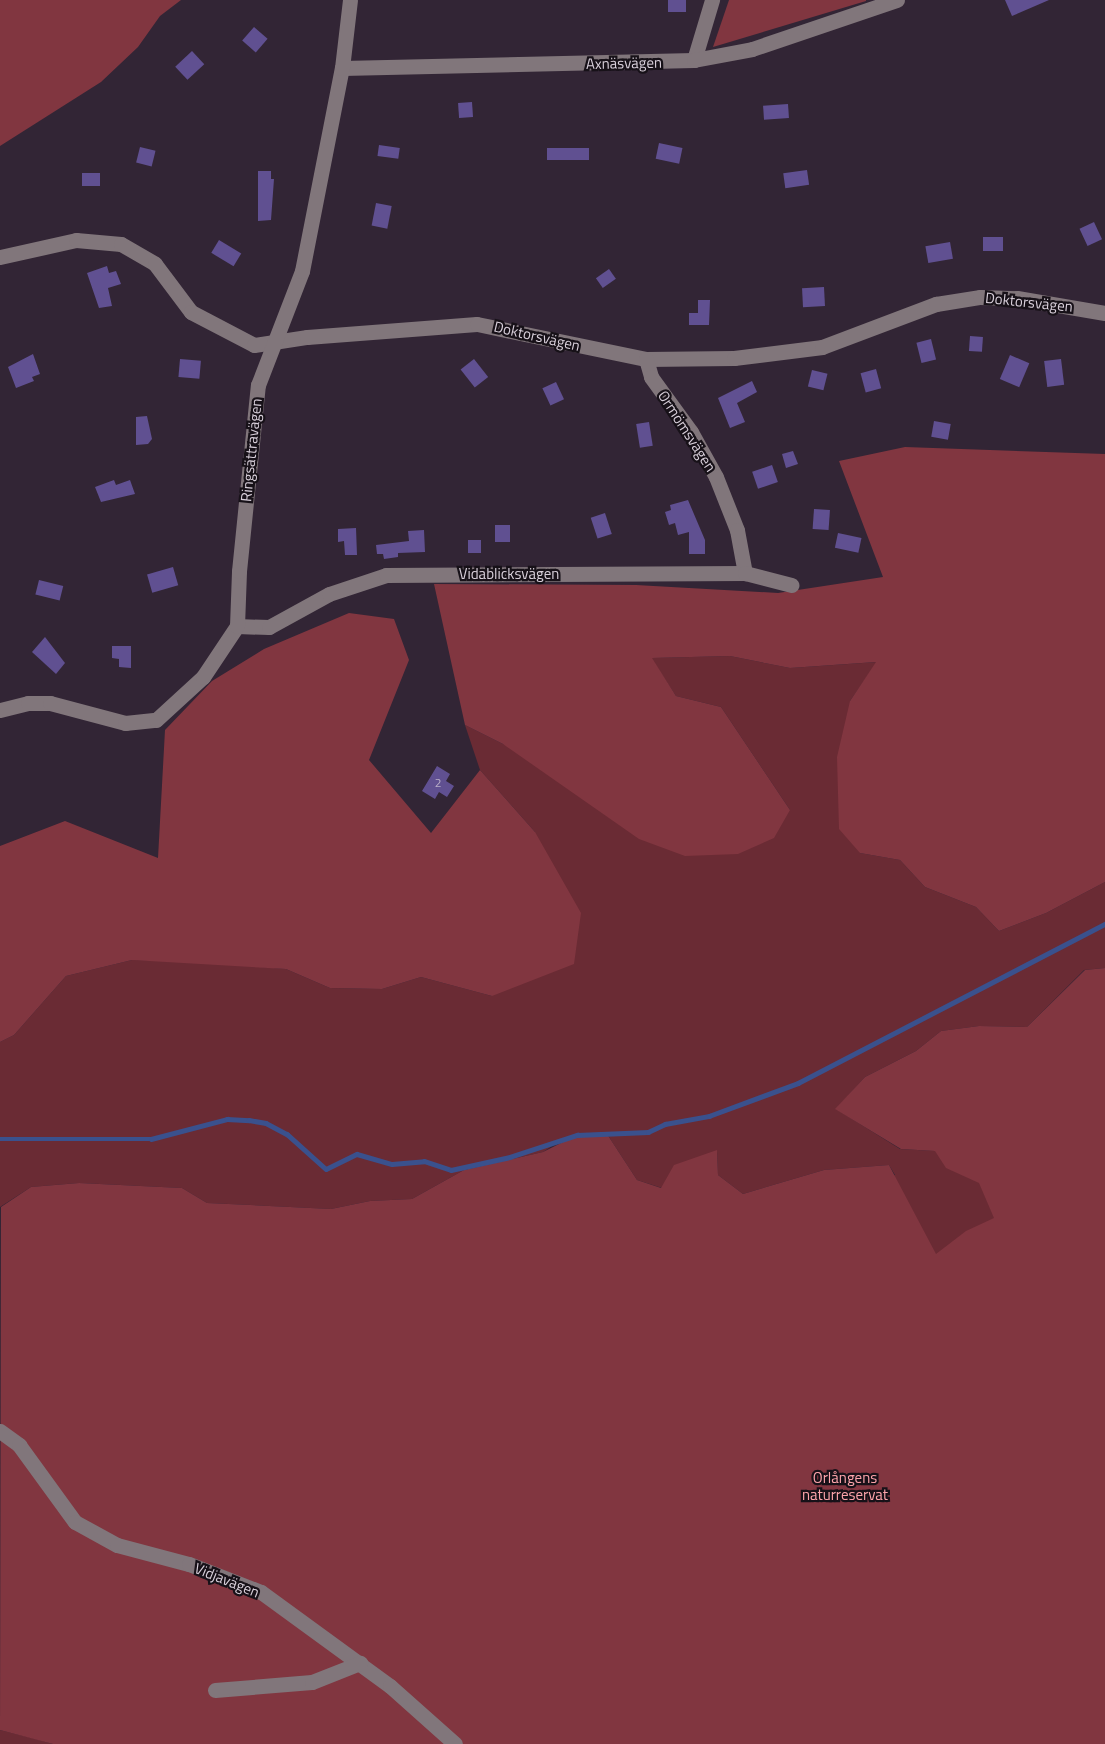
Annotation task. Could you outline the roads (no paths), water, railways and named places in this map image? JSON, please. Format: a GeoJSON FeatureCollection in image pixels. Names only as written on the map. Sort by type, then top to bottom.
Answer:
{"type":"FeatureCollection","features":[{"type":"Feature","properties":{"kind":"street","name":"Ringsättravägen"},"geometry":{"type":"LineString","coordinates":[[0,710],[38,702],[125,723],[156,720],[203,677],[237,626],[255,411],[261,371],[302,271],[342,68],[350,0]]}},
{"type":"Feature","properties":{"kind":"street"},"geometry":{"type":"LineString","coordinates":[[694,60],[712,0]]}},
{"type":"Feature","properties":{"kind":"street","name":"Axnäsvägen"},"geometry":{"type":"LineString","coordinates":[[342,68],[694,60],[752,49],[897,0]]}},
{"type":"Feature","properties":{"kind":"street","name":"Doktorsvägen"},"geometry":{"type":"LineString","coordinates":[[0,257],[76,240],[121,244],[155,264],[191,312],[254,345],[272,345],[307,337],[477,324],[646,359],[793,353],[855,336],[936,304],[980,297],[1017,298],[1105,314]]}},
{"type":"Feature","properties":{"kind":"street","name":"Ormömsvägen"},"geometry":{"type":"LineString","coordinates":[[646,359],[651,377],[712,468],[737,530],[745,573]]}},
{"type":"Feature","properties":{"kind":"street","name":"Vidablicksvägen"},"geometry":{"type":"LineString","coordinates":[[237,626],[269,627],[329,594],[386,575],[745,573],[791,585]]}},
{"type":"Feature","properties":{"kind":"street","name":"Vidjavägen"},"geometry":{"type":"LineString","coordinates":[[0,1431],[19,1445],[75,1522],[117,1545],[189,1564],[261,1592],[360,1663],[455,1744]]}},
{"type":"Feature","properties":{"kind":"street"},"geometry":{"type":"LineString","coordinates":[[215,1690],[312,1682],[360,1663]]}},
{"type":"Feature","properties":{"kind":"waterway"},"geometry":{"type":"LineString","coordinates":[[0,1139],[151,1139],[227,1119],[249,1120],[266,1123],[287,1134],[326,1169],[357,1154],[392,1164],[424,1161],[451,1170],[510,1157],[577,1135],[648,1132],[665,1124],[709,1116],[798,1083],[1105,924]]}},
{"type":"Feature","properties":{"kind":"park label","name":"Orlångens naturreservat"},"geometry":{"type":"Point","coordinates":[845,1486]}}]}
